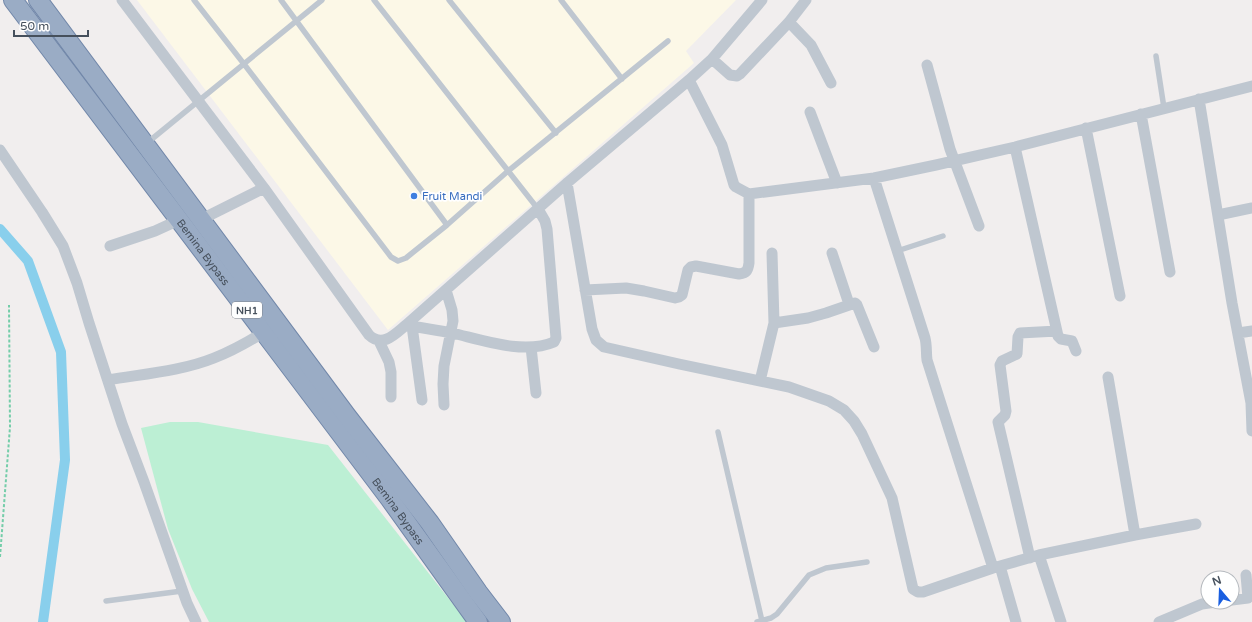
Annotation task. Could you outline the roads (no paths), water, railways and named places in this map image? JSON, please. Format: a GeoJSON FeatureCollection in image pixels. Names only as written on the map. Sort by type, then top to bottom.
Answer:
{"type":"FeatureCollection","features":[{"type":"Feature","properties":{"kind":"highway","name":"Bemina Bypass"},"geometry":{"type":"LineString","coordinates":[[13,0],[389,498],[478,622]]}},
{"type":"Feature","properties":{"kind":"highway","name":"Bemina Bypass"},"geometry":{"type":"LineString","coordinates":[[38,0],[347,416],[430,523],[501,622]]}},
{"type":"Feature","properties":{"kind":"street"},"geometry":{"type":"LineString","coordinates":[[122,0],[264,188],[369,336],[379,341],[392,337],[409,325],[446,290],[567,183],[689,80],[712,59],[762,0]]}},
{"type":"Feature","properties":{"kind":"street"},"geometry":{"type":"LineString","coordinates":[[712,59],[730,75],[737,76],[789,22],[806,0]]}},
{"type":"Feature","properties":{"kind":"street"},"geometry":{"type":"LineString","coordinates":[[789,22],[810,45],[831,84]]}},
{"type":"Feature","properties":{"kind":"street"},"geometry":{"type":"LineString","coordinates":[[927,65],[950,149],[979,226]]}},
{"type":"Feature","properties":{"kind":"street"},"geometry":{"type":"LineString","coordinates":[[689,80],[722,145],[734,185],[749,194],[874,178],[1015,146],[1252,86]]}},
{"type":"Feature","properties":{"kind":"street"},"geometry":{"type":"LineString","coordinates":[[1199,100],[1238,333],[1252,403],[1252,431]]}},
{"type":"Feature","properties":{"kind":"street"},"geometry":{"type":"LineString","coordinates":[[810,112],[837,183]]}},
{"type":"Feature","properties":{"kind":"street"},"geometry":{"type":"LineString","coordinates":[[1141,114],[1170,272]]}},
{"type":"Feature","properties":{"kind":"street"},"geometry":{"type":"LineString","coordinates":[[1086,128],[1120,296]]}},
{"type":"Feature","properties":{"kind":"street"},"geometry":{"type":"LineString","coordinates":[[1015,146],[1059,338],[1072,341],[1076,351]]}},
{"type":"Feature","properties":{"kind":"street"},"geometry":{"type":"LineString","coordinates":[[0,150],[63,246],[77,283],[122,424],[182,591],[196,622]]}},
{"type":"Feature","properties":{"kind":"street"},"geometry":{"type":"LineString","coordinates":[[874,178],[925,338],[927,345],[927,360],[1016,622]]}},
{"type":"Feature","properties":{"kind":"street"},"geometry":{"type":"LineString","coordinates":[[567,183],[592,329],[596,340],[604,347],[789,387],[829,401],[844,410],[854,421],[872,453],[892,498],[913,590],[923,592],[997,567],[1034,557],[1135,535],[1196,524]]}},
{"type":"Feature","properties":{"kind":"street"},"geometry":{"type":"LineString","coordinates":[[202,219],[264,188]]}},
{"type":"Feature","properties":{"kind":"street"},"geometry":{"type":"LineString","coordinates":[[585,290],[626,288],[644,290],[675,298],[682,295],[688,270],[691,267],[696,266],[739,274],[745,273],[748,270],[749,263],[749,194]]}},
{"type":"Feature","properties":{"kind":"street"},"geometry":{"type":"LineString","coordinates":[[1218,215],[1252,208]]}},
{"type":"Feature","properties":{"kind":"street"},"geometry":{"type":"LineString","coordinates":[[409,325],[490,342],[531,348],[554,342],[556,338],[547,229],[545,221],[538,209]]}},
{"type":"Feature","properties":{"kind":"street"},"geometry":{"type":"LineString","coordinates":[[110,246],[179,220]]}},
{"type":"Feature","properties":{"kind":"street"},"geometry":{"type":"LineString","coordinates":[[760,381],[774,323],[772,253]]}},
{"type":"Feature","properties":{"kind":"street"},"geometry":{"type":"LineString","coordinates":[[832,253],[849,304]]}},
{"type":"Feature","properties":{"kind":"street"},"geometry":{"type":"LineString","coordinates":[[444,405],[444,366],[453,321],[452,310],[446,290]]}},
{"type":"Feature","properties":{"kind":"street"},"geometry":{"type":"LineString","coordinates":[[774,323],[808,318],[855,302],[858,305],[874,347]]}},
{"type":"Feature","properties":{"kind":"street"},"geometry":{"type":"LineString","coordinates":[[409,325],[422,400]]}},
{"type":"Feature","properties":{"kind":"street"},"geometry":{"type":"LineString","coordinates":[[1057,331],[1020,333],[1018,337],[1017,354],[1002,361],[1000,366],[1006,411],[1005,415],[998,422],[1034,557],[1061,622]]}},
{"type":"Feature","properties":{"kind":"street"},"geometry":{"type":"LineString","coordinates":[[1238,333],[1252,331]]}},
{"type":"Feature","properties":{"kind":"street"},"geometry":{"type":"LineString","coordinates":[[108,380],[172,369],[213,359],[264,332]]}},
{"type":"Feature","properties":{"kind":"street"},"geometry":{"type":"LineString","coordinates":[[379,341],[389,362],[391,372],[391,397]]}},
{"type":"Feature","properties":{"kind":"street"},"geometry":{"type":"LineString","coordinates":[[531,348],[536,393]]}},
{"type":"Feature","properties":{"kind":"street"},"geometry":{"type":"LineString","coordinates":[[1108,377],[1135,535]]}},
{"type":"Feature","properties":{"kind":"street"},"geometry":{"type":"LineString","coordinates":[[1240,599],[1248,598],[1246,575]]}},
{"type":"Feature","properties":{"kind":"street"},"geometry":{"type":"LineString","coordinates":[[1158,622],[1200,605]]}},
{"type":"Feature","properties":{"kind":"lane"},"geometry":{"type":"LineString","coordinates":[[194,0],[391,257],[398,261],[406,258],[447,225],[508,171],[668,41]]}},
{"type":"Feature","properties":{"kind":"lane"},"geometry":{"type":"LineString","coordinates":[[281,0],[447,225]]}},
{"type":"Feature","properties":{"kind":"lane"},"geometry":{"type":"LineString","coordinates":[[145,144],[322,0]]}},
{"type":"Feature","properties":{"kind":"lane"},"geometry":{"type":"LineString","coordinates":[[374,0],[538,209]]}},
{"type":"Feature","properties":{"kind":"lane"},"geometry":{"type":"LineString","coordinates":[[449,0],[556,133]]}},
{"type":"Feature","properties":{"kind":"lane"},"geometry":{"type":"LineString","coordinates":[[561,0],[622,79]]}},
{"type":"Feature","properties":{"kind":"lane"},"geometry":{"type":"LineString","coordinates":[[1156,56],[1164,108]]}},
{"type":"Feature","properties":{"kind":"lane"},"geometry":{"type":"LineString","coordinates":[[898,251],[943,236]]}},
{"type":"Feature","properties":{"kind":"lane"},"geometry":{"type":"LineString","coordinates":[[718,432],[759,622],[777,614],[809,575],[826,568],[866,562]]}},
{"type":"Feature","properties":{"kind":"lane"},"geometry":{"type":"LineString","coordinates":[[106,601],[182,591]]}},
{"type":"Feature","properties":{"kind":"waterway"},"geometry":{"type":"LineString","coordinates":[[0,229],[28,261],[61,352],[65,460],[43,622]]}},
{"type":"Feature","properties":{"kind":"place","name":"Fruit Mandi"},"geometry":{"type":"Point","coordinates":[414,196]}}]}
